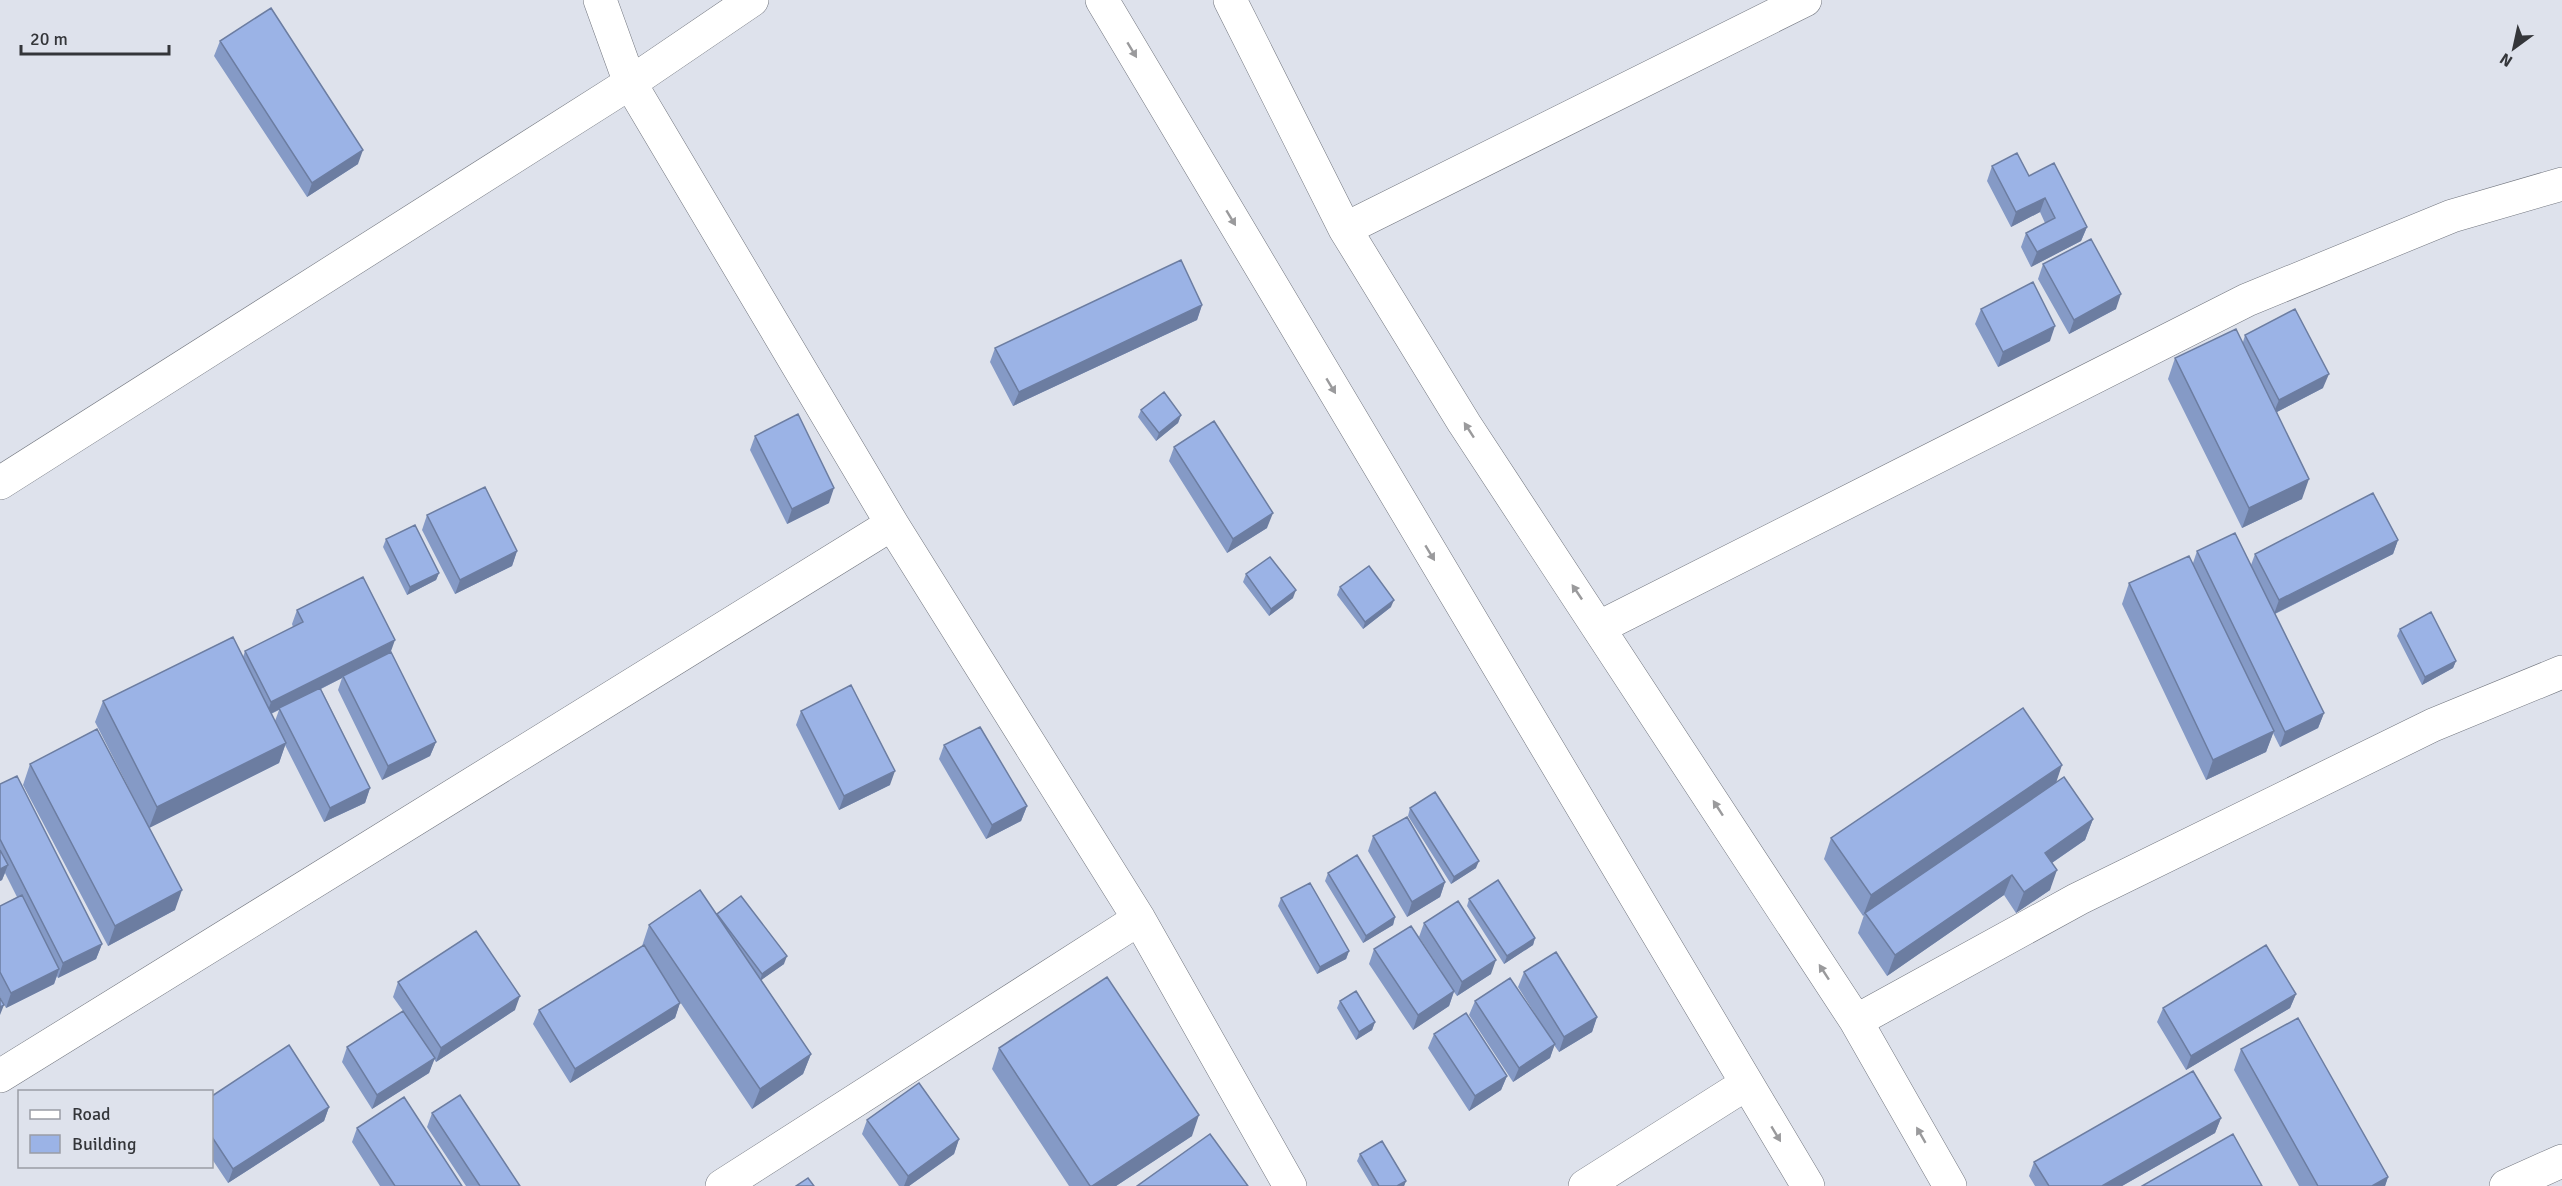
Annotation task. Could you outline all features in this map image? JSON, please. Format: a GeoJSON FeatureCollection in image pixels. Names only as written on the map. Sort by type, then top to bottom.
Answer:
{"type":"FeatureCollection","features":[{"type":"Feature","properties":{"kind":"street"},"geometry":{"type":"LineString","coordinates":[[600,0],[630,83],[892,524],[1139,920],[1290,1186]]}},
{"type":"Feature","properties":{"kind":"street"},"geometry":{"type":"LineString","coordinates":[[0,483],[630,83],[752,0]]}},
{"type":"Feature","properties":{"kind":"street"},"geometry":{"type":"LineString","coordinates":[[1102,0],[1808,1186]]}},
{"type":"Feature","properties":{"kind":"street"},"geometry":{"type":"LineString","coordinates":[[1230,0],[1345,229],[1464,423],[1600,627],[1856,1021],[1950,1186]]}},
{"type":"Feature","properties":{"kind":"street"},"geometry":{"type":"LineString","coordinates":[[1345,229],[1805,0]]}},
{"type":"Feature","properties":{"kind":"street"},"geometry":{"type":"LineString","coordinates":[[1600,627],[2247,300],[2452,216],[2562,184]]}},
{"type":"Feature","properties":{"kind":"street"},"geometry":{"type":"LineString","coordinates":[[0,1076],[892,524]]}},
{"type":"Feature","properties":{"kind":"street"},"geometry":{"type":"LineString","coordinates":[[1856,1021],[2078,899],[2433,725],[2562,672]]}},
{"type":"Feature","properties":{"kind":"street"},"geometry":{"type":"LineString","coordinates":[[722,1186],[1139,920]]}},
{"type":"Feature","properties":{"kind":"street"},"geometry":{"type":"LineString","coordinates":[[1585,1186],[1746,1084]]}},
{"type":"Feature","properties":{"kind":"street"},"geometry":{"type":"LineString","coordinates":[[2506,1186],[2562,1161]]}},
{"type":"Feature","properties":{"kind":"building"},"geometry":{"type":"Polygon","coordinates":[[[271,8],[363,150],[312,183],[220,41],[271,8]]]}},
{"type":"Feature","properties":{"kind":"building"},"geometry":{"type":"Polygon","coordinates":[[[2017,153],[2029,176],[2054,163],[2087,227],[2037,252],[2026,233],[2055,218],[2045,198],[2016,212],[1992,166],[2017,153]]]}},
{"type":"Feature","properties":{"kind":"building"},"geometry":{"type":"Polygon","coordinates":[[[2091,239],[2121,294],[2074,320],[2043,264],[2091,239]]]}},
{"type":"Feature","properties":{"kind":"building"},"geometry":{"type":"Polygon","coordinates":[[[1181,260],[1202,305],[1019,392],[995,348],[1181,260]]]}},
{"type":"Feature","properties":{"kind":"building"},"geometry":{"type":"Polygon","coordinates":[[[2033,282],[2055,326],[2003,352],[1981,309],[2033,282]]]}},
{"type":"Feature","properties":{"kind":"building"},"geometry":{"type":"Polygon","coordinates":[[[2295,309],[2329,374],[2279,400],[2245,335],[2295,309]]]}},
{"type":"Feature","properties":{"kind":"building"},"geometry":{"type":"Polygon","coordinates":[[[2236,329],[2309,479],[2249,508],[2175,358],[2236,329]]]}},
{"type":"Feature","properties":{"kind":"building"},"geometry":{"type":"Polygon","coordinates":[[[1164,392],[1181,415],[1159,433],[1141,410],[1164,392]]]}},
{"type":"Feature","properties":{"kind":"building"},"geometry":{"type":"Polygon","coordinates":[[[798,414],[834,488],[792,509],[755,436],[798,414]]]}},
{"type":"Feature","properties":{"kind":"building"},"geometry":{"type":"Polygon","coordinates":[[[1214,421],[1273,513],[1233,539],[1174,447],[1214,421]]]}},
{"type":"Feature","properties":{"kind":"building"},"geometry":{"type":"Polygon","coordinates":[[[485,487],[517,551],[460,580],[427,515],[485,487]]]}},
{"type":"Feature","properties":{"kind":"building"},"geometry":{"type":"Polygon","coordinates":[[[2373,493],[2398,540],[2279,600],[2255,554],[2373,493]]]}},
{"type":"Feature","properties":{"kind":"building"},"geometry":{"type":"Polygon","coordinates":[[[415,525],[439,573],[410,587],[386,539],[415,525]]]}},
{"type":"Feature","properties":{"kind":"building"},"geometry":{"type":"Polygon","coordinates":[[[2235,533],[2324,713],[2285,732],[2197,551],[2235,533]]]}},
{"type":"Feature","properties":{"kind":"building"},"geometry":{"type":"Polygon","coordinates":[[[2189,556],[2274,731],[2213,760],[2129,583],[2189,556]]]}},
{"type":"Feature","properties":{"kind":"building"},"geometry":{"type":"Polygon","coordinates":[[[1270,557],[1296,590],[1271,609],[1246,574],[1270,557]]]}},
{"type":"Feature","properties":{"kind":"building"},"geometry":{"type":"Polygon","coordinates":[[[1369,566],[1394,600],[1365,622],[1340,587],[1369,566]]]}},
{"type":"Feature","properties":{"kind":"building"},"geometry":{"type":"Polygon","coordinates":[[[363,577],[395,640],[271,702],[245,651],[303,622],[297,610],[363,577]]]}},
{"type":"Feature","properties":{"kind":"building"},"geometry":{"type":"Polygon","coordinates":[[[2431,612],[2456,661],[2425,677],[2400,629],[2431,612]]]}},
{"type":"Feature","properties":{"kind":"building"},"geometry":{"type":"Polygon","coordinates":[[[233,637],[286,743],[157,807],[103,701],[233,637]]]}},
{"type":"Feature","properties":{"kind":"building"},"geometry":{"type":"Polygon","coordinates":[[[391,652],[436,742],[388,766],[343,676],[391,652]]]}},
{"type":"Feature","properties":{"kind":"building"},"geometry":{"type":"Polygon","coordinates":[[[851,685],[895,771],[844,796],[801,711],[851,685]]]}},
{"type":"Feature","properties":{"kind":"building"},"geometry":{"type":"Polygon","coordinates":[[[320,688],[370,788],[330,808],[279,708],[320,688]]]}},
{"type":"Feature","properties":{"kind":"building"},"geometry":{"type":"Polygon","coordinates":[[[2023,708],[2062,765],[1871,895],[1831,838],[2023,708]]]}},
{"type":"Feature","properties":{"kind":"building"},"geometry":{"type":"Polygon","coordinates":[[[980,727],[1027,806],[992,825],[944,745],[980,727]]]}},
{"type":"Feature","properties":{"kind":"building"},"geometry":{"type":"Polygon","coordinates":[[[97,729],[182,890],[115,926],[30,764],[97,729]]]}},
{"type":"Feature","properties":{"kind":"building"},"geometry":{"type":"Polygon","coordinates":[[[17,776],[102,944],[63,963],[0,839],[0,784],[17,776]]]}},
{"type":"Feature","properties":{"kind":"building"},"geometry":{"type":"Polygon","coordinates":[[[2064,777],[2093,819],[2045,853],[2057,870],[2024,892],[2012,875],[1895,955],[1865,913],[2064,777]]]}},
{"type":"Feature","properties":{"kind":"building"},"geometry":{"type":"Polygon","coordinates":[[[1435,792],[1479,861],[1454,877],[1410,808],[1435,792]]]}},
{"type":"Feature","properties":{"kind":"building"},"geometry":{"type":"Polygon","coordinates":[[[1407,817],[1445,882],[1412,902],[1373,836],[1407,817]]]}},
{"type":"Feature","properties":{"kind":"building"},"geometry":{"type":"Polygon","coordinates":[[[0,850],[8,865],[0,869],[0,850]]]}},
{"type":"Feature","properties":{"kind":"building"},"geometry":{"type":"Polygon","coordinates":[[[1357,855],[1395,917],[1366,936],[1328,873],[1357,855]]]}},
{"type":"Feature","properties":{"kind":"building"},"geometry":{"type":"Polygon","coordinates":[[[1498,880],[1535,938],[1507,956],[1469,899],[1498,880]]]}},
{"type":"Feature","properties":{"kind":"building"},"geometry":{"type":"Polygon","coordinates":[[[1310,883],[1349,951],[1320,967],[1281,898],[1310,883]]]}},
{"type":"Feature","properties":{"kind":"building"},"geometry":{"type":"Polygon","coordinates":[[[700,890],[811,1054],[760,1089],[649,925],[700,890]]]}},
{"type":"Feature","properties":{"kind":"building"},"geometry":{"type":"Polygon","coordinates":[[[22,895],[59,969],[11,993],[0,972],[0,906],[22,895]]]}},
{"type":"Feature","properties":{"kind":"building"},"geometry":{"type":"Polygon","coordinates":[[[741,896],[787,956],[762,974],[717,914],[741,896]]]}},
{"type":"Feature","properties":{"kind":"building"},"geometry":{"type":"Polygon","coordinates":[[[1458,901],[1496,960],[1462,982],[1424,923],[1458,901]]]}},
{"type":"Feature","properties":{"kind":"building"},"geometry":{"type":"Polygon","coordinates":[[[1411,926],[1454,991],[1418,1015],[1374,949],[1411,926]]]}},
{"type":"Feature","properties":{"kind":"building"},"geometry":{"type":"Polygon","coordinates":[[[476,931],[520,996],[441,1048],[398,982],[476,931]]]}},
{"type":"Feature","properties":{"kind":"building"},"geometry":{"type":"Polygon","coordinates":[[[644,945],[680,1003],[575,1069],[539,1010],[644,945]]]}},
{"type":"Feature","properties":{"kind":"building"},"geometry":{"type":"Polygon","coordinates":[[[2266,945],[2296,994],[2191,1056],[2163,1008],[2266,945]]]}},
{"type":"Feature","properties":{"kind":"building"},"geometry":{"type":"Polygon","coordinates":[[[1556,952],[1597,1017],[1564,1037],[1524,972],[1556,952]]]}},
{"type":"Feature","properties":{"kind":"building"},"geometry":{"type":"Polygon","coordinates":[[[1107,977],[1199,1115],[1090,1186],[999,1048],[1107,977]]]}},
{"type":"Feature","properties":{"kind":"building"},"geometry":{"type":"Polygon","coordinates":[[[1510,978],[1555,1044],[1519,1068],[1475,1001],[1510,978]]]}},
{"type":"Feature","properties":{"kind":"building"},"geometry":{"type":"Polygon","coordinates":[[[1356,991],[1375,1022],[1359,1032],[1340,1001],[1356,991]]]}},
{"type":"Feature","properties":{"kind":"building"},"geometry":{"type":"Polygon","coordinates":[[[403,1011],[435,1058],[377,1095],[347,1047],[403,1011]]]}},
{"type":"Feature","properties":{"kind":"building"},"geometry":{"type":"Polygon","coordinates":[[[1466,1013],[1507,1076],[1475,1096],[1434,1034],[1466,1013]]]}},
{"type":"Feature","properties":{"kind":"building"},"geometry":{"type":"Polygon","coordinates":[[[2298,1018],[2388,1177],[2372,1186],[2318,1186],[2241,1049],[2298,1018]]]}},
{"type":"Feature","properties":{"kind":"building"},"geometry":{"type":"Polygon","coordinates":[[[289,1045],[329,1107],[233,1169],[213,1139],[213,1095],[289,1045]]]}},
{"type":"Feature","properties":{"kind":"building"},"geometry":{"type":"Polygon","coordinates":[[[2193,1071],[2221,1118],[2102,1186],[2049,1186],[2034,1162],[2193,1071]]]}},
{"type":"Feature","properties":{"kind":"building"},"geometry":{"type":"Polygon","coordinates":[[[919,1083],[959,1139],[908,1176],[867,1120],[919,1083]]]}},
{"type":"Feature","properties":{"kind":"building"},"geometry":{"type":"Polygon","coordinates":[[[460,1095],[520,1186],[480,1186],[432,1113],[460,1095]]]}},
{"type":"Feature","properties":{"kind":"building"},"geometry":{"type":"Polygon","coordinates":[[[404,1097],[462,1186],[395,1186],[357,1128],[404,1097]]]}},
{"type":"Feature","properties":{"kind":"building"},"geometry":{"type":"Polygon","coordinates":[[[1210,1134],[1248,1186],[1137,1186],[1210,1134]]]}},
{"type":"Feature","properties":{"kind":"building"},"geometry":{"type":"Polygon","coordinates":[[[2233,1134],[2262,1186],[2142,1186],[2233,1134]]]}},
{"type":"Feature","properties":{"kind":"building"},"geometry":{"type":"Polygon","coordinates":[[[1382,1141],[1406,1181],[1397,1186],[1379,1186],[1360,1154],[1382,1141]]]}},
{"type":"Feature","properties":{"kind":"building"},"geometry":{"type":"Polygon","coordinates":[[[808,1178],[814,1186],[796,1186],[808,1178]]]}}]}
